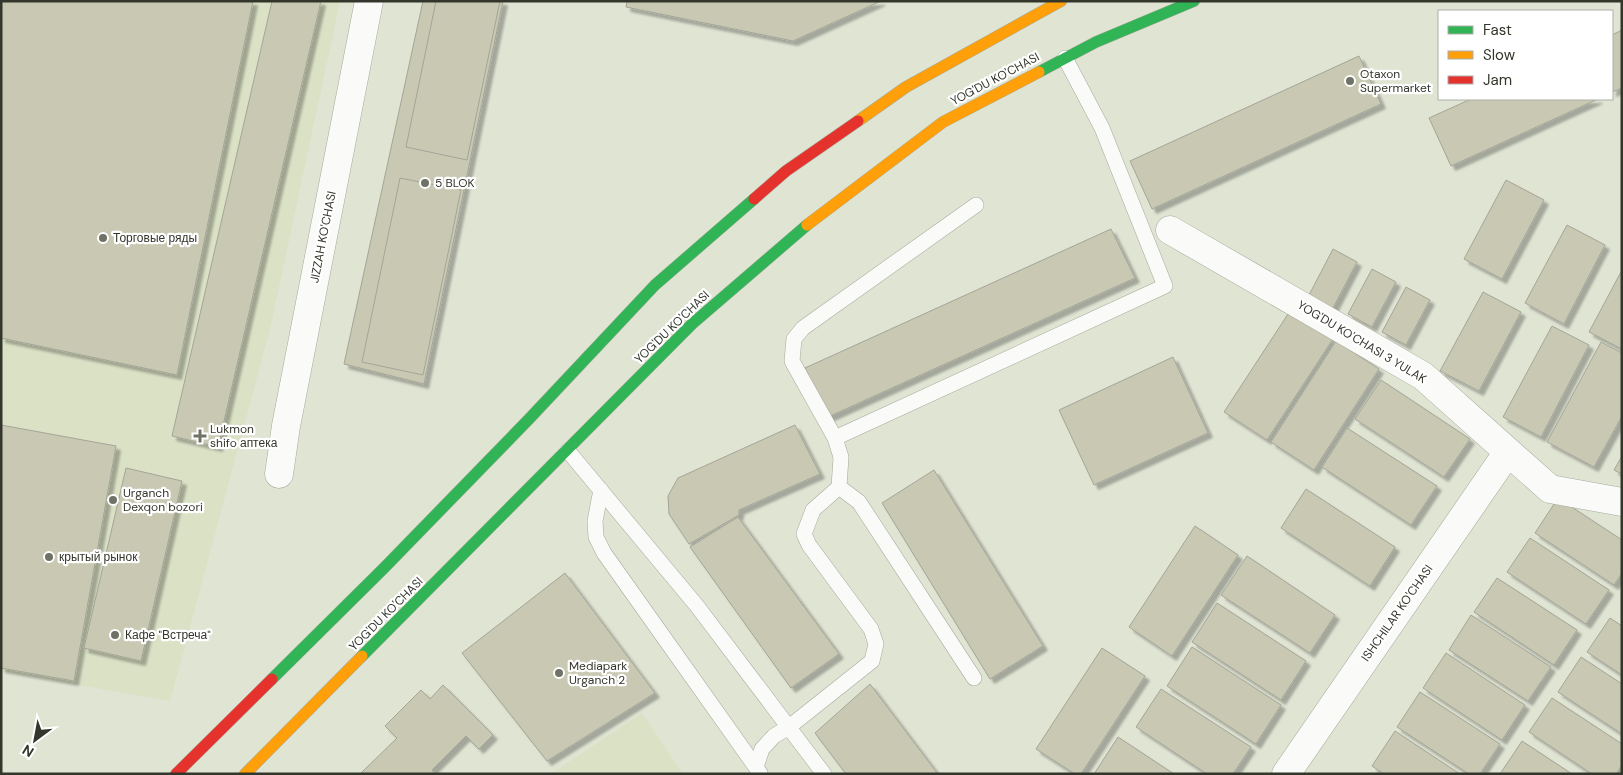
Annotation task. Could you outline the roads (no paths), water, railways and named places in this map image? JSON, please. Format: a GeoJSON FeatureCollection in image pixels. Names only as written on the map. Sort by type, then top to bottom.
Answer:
{"type":"FeatureCollection","features":[{"type":"Feature","properties":{"kind":"main road"},"geometry":{"type":"LineString","coordinates":[[176,774],[392,560],[655,286],[786,171],[906,87],[1061,1]]}},
{"type":"Feature","properties":{"kind":"main road","name":"YOG'DU KO'CHASI"},"geometry":{"type":"LineString","coordinates":[[245,774],[692,324],[798,231],[943,122],[1096,42],[1194,1]]}},
{"type":"Feature","properties":{"kind":"street","name":"JIZZAH KO'CHASI"},"geometry":{"type":"LineString","coordinates":[[279,474],[286,426],[369,1]]}},
{"type":"Feature","properties":{"kind":"street","name":"YOG'DU KO'CHASI 3 YULAK"},"geometry":{"type":"LineString","coordinates":[[1170,230],[1423,376],[1550,489],[1622,502]]}},
{"type":"Feature","properties":{"kind":"street","name":"ISHCHILAR KO'CHASI"},"geometry":{"type":"LineString","coordinates":[[1286,774],[1508,452]]}},
{"type":"Feature","properties":{"kind":"lane"},"geometry":{"type":"LineString","coordinates":[[835,438],[1165,286],[1102,128],[1065,58]]}},
{"type":"Feature","properties":{"kind":"lane"},"geometry":{"type":"LineString","coordinates":[[758,770],[762,749],[774,736],[789,727],[872,660],[876,644],[870,629],[809,545],[804,534],[813,510],[839,488],[841,457],[835,438],[792,361],[794,339],[803,328],[976,205]]}},
{"type":"Feature","properties":{"kind":"lane"},"geometry":{"type":"LineString","coordinates":[[568,450],[697,606],[824,774]]}},
{"type":"Feature","properties":{"kind":"lane"},"geometry":{"type":"LineString","coordinates":[[839,488],[859,502],[974,678]]}},
{"type":"Feature","properties":{"kind":"lane"},"geometry":{"type":"LineString","coordinates":[[601,490],[595,520],[596,537],[604,553],[758,770]]}},
{"type":"Feature","properties":{"kind":"place","name":"Otaxon Supermarket"},"geometry":{"type":"Point","coordinates":[1350,81]}},
{"type":"Feature","properties":{"kind":"place","name":"5 BLOK"},"geometry":{"type":"Point","coordinates":[425,183]}},
{"type":"Feature","properties":{"kind":"place","name":"Торговые ряды"},"geometry":{"type":"Point","coordinates":[103,238]}},
{"type":"Feature","properties":{"kind":"place","name":"Lukmon shifo аптека"},"geometry":{"type":"Point","coordinates":[200,436]}},
{"type":"Feature","properties":{"kind":"place","name":"Urganch Dexqon bozori"},"geometry":{"type":"Point","coordinates":[113,500]}},
{"type":"Feature","properties":{"kind":"place","name":"крытый рынок"},"geometry":{"type":"Point","coordinates":[49,557]}},
{"type":"Feature","properties":{"kind":"place","name":"Кафе \"Встреча\""},"geometry":{"type":"Point","coordinates":[115,635]}},
{"type":"Feature","properties":{"kind":"place","name":"Mediapark Urganch 2"},"geometry":{"type":"Point","coordinates":[559,673]}}]}
